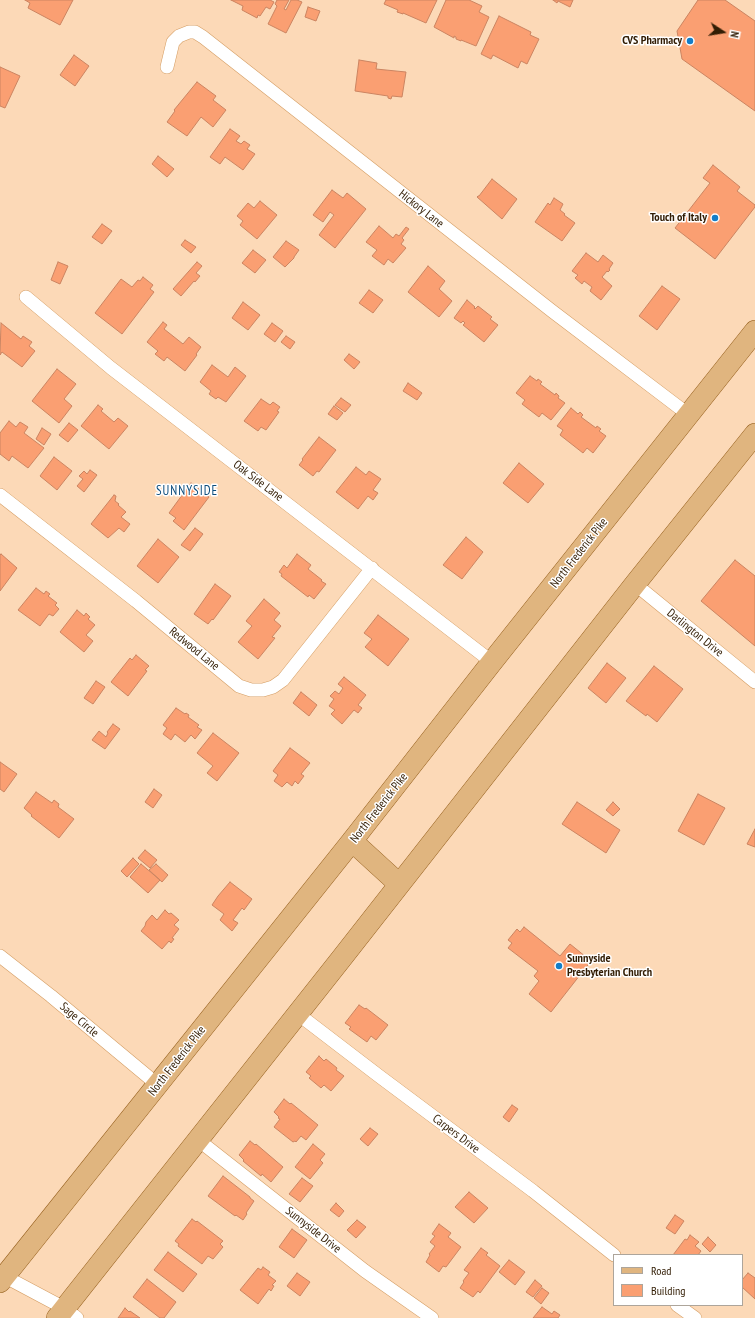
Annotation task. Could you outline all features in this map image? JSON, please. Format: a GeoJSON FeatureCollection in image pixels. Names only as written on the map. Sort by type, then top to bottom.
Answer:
{"type":"FeatureCollection","features":[{"type":"Feature","properties":{"kind":"main road","name":"North Frederick Pike"},"geometry":{"type":"LineString","coordinates":[[1,1278],[158,1085],[755,331]]}},
{"type":"Feature","properties":{"kind":"main road"},"geometry":{"type":"LineString","coordinates":[[66,1315],[197,1139],[298,1014],[635,584],[755,434]]}},
{"type":"Feature","properties":{"kind":"main road"},"geometry":{"type":"LineString","coordinates":[[352,841],[399,884]]}},
{"type":"Feature","properties":{"kind":"street","name":"Hickory Lane"},"geometry":{"type":"LineString","coordinates":[[167,67],[173,42],[179,36],[189,32],[195,32],[203,37],[552,311],[689,415]]}},
{"type":"Feature","properties":{"kind":"street","name":"Oak Side Lane"},"geometry":{"type":"LineString","coordinates":[[26,297],[110,368],[372,568],[492,662]]}},
{"type":"Feature","properties":{"kind":"street","name":"Redwood Lane"},"geometry":{"type":"LineString","coordinates":[[0,495],[136,601],[239,686],[251,690],[263,690],[273,687],[283,680],[372,568]]}},
{"type":"Feature","properties":{"kind":"street","name":"Darlington Drive"},"geometry":{"type":"LineString","coordinates":[[635,584],[755,682]]}},
{"type":"Feature","properties":{"kind":"street","name":"Sage Circle"},"geometry":{"type":"LineString","coordinates":[[0,956],[52,996],[158,1085]]}},
{"type":"Feature","properties":{"kind":"street","name":"Carpers Drive"},"geometry":{"type":"LineString","coordinates":[[298,1014],[533,1191],[613,1254]]}},
{"type":"Feature","properties":{"kind":"street","name":"Sunnyside Drive"},"geometry":{"type":"LineString","coordinates":[[197,1139],[365,1271],[432,1318]]}},
{"type":"Feature","properties":{"kind":"street"},"geometry":{"type":"LineString","coordinates":[[1,1278],[66,1315]]}},
{"type":"Feature","properties":{"kind":"street"},"geometry":{"type":"LineString","coordinates":[[678,1306],[695,1318]]}},
{"type":"Feature","properties":{"kind":"building"},"geometry":{"type":"Polygon","coordinates":[[[25,0],[73,0],[60,25],[28,8],[30,3],[25,0]]]}},
{"type":"Feature","properties":{"kind":"building"},"geometry":{"type":"Polygon","coordinates":[[[231,0],[270,0],[274,2],[270,9],[266,7],[257,18],[242,10],[243,6],[231,0]]]}},
{"type":"Feature","properties":{"kind":"building"},"geometry":{"type":"Polygon","coordinates":[[[277,0],[289,0],[284,9],[286,10],[291,0],[302,2],[286,33],[268,24],[277,6],[275,4],[277,0]]]}},
{"type":"Feature","properties":{"kind":"building"},"geometry":{"type":"Polygon","coordinates":[[[386,0],[437,0],[426,23],[397,12],[398,10],[384,4],[386,0]]]}},
{"type":"Feature","properties":{"kind":"building"},"geometry":{"type":"Polygon","coordinates":[[[446,0],[469,0],[482,6],[479,12],[489,17],[476,46],[456,39],[456,37],[454,36],[454,38],[434,27],[446,0]]]}},
{"type":"Feature","properties":{"kind":"building"},"geometry":{"type":"Polygon","coordinates":[[[553,0],[573,0],[570,7],[558,1],[557,3],[553,0]]]}},
{"type":"Feature","properties":{"kind":"building","name":"CVS Pharmacy"},"geometry":{"type":"Polygon","coordinates":[[[698,0],[725,0],[755,21],[755,111],[682,59],[677,31],[698,0]]]}},
{"type":"Feature","properties":{"kind":"building"},"geometry":{"type":"Polygon","coordinates":[[[308,7],[320,11],[316,21],[305,17],[308,7]]]}},
{"type":"Feature","properties":{"kind":"building"},"geometry":{"type":"Polygon","coordinates":[[[499,16],[531,32],[530,35],[539,39],[527,64],[521,61],[518,68],[493,55],[491,59],[481,54],[499,16]]]}},
{"type":"Feature","properties":{"kind":"building"},"geometry":{"type":"Polygon","coordinates":[[[74,55],[89,66],[75,86],[60,75],[74,55]]]}},
{"type":"Feature","properties":{"kind":"building"},"geometry":{"type":"Polygon","coordinates":[[[359,60],[377,63],[376,69],[406,72],[402,97],[392,96],[391,99],[388,98],[388,96],[355,91],[359,60]]]}},
{"type":"Feature","properties":{"kind":"building"},"geometry":{"type":"Polygon","coordinates":[[[0,67],[20,76],[5,108],[0,106],[0,67]]]}},
{"type":"Feature","properties":{"kind":"building"},"geometry":{"type":"Polygon","coordinates":[[[197,82],[216,96],[213,100],[226,110],[213,127],[201,117],[187,136],[167,122],[175,111],[174,110],[197,82]]]}},
{"type":"Feature","properties":{"kind":"building"},"geometry":{"type":"Polygon","coordinates":[[[230,129],[240,136],[236,141],[241,144],[244,141],[250,145],[247,149],[255,154],[243,170],[225,157],[220,164],[210,157],[230,129]]]}},
{"type":"Feature","properties":{"kind":"building"},"geometry":{"type":"Polygon","coordinates":[[[158,156],[174,169],[167,177],[152,164],[158,156]]]}},
{"type":"Feature","properties":{"kind":"building","name":"Touch of Italy"},"geometry":{"type":"Polygon","coordinates":[[[713,165],[740,187],[737,191],[755,205],[715,259],[675,228],[710,183],[703,178],[713,165]]]}},
{"type":"Feature","properties":{"kind":"building"},"geometry":{"type":"Polygon","coordinates":[[[492,179],[517,199],[502,219],[477,197],[492,179]]]}},
{"type":"Feature","properties":{"kind":"building"},"geometry":{"type":"Polygon","coordinates":[[[332,190],[343,198],[347,193],[366,209],[335,248],[319,235],[334,215],[330,212],[323,222],[313,215],[332,190]]]}},
{"type":"Feature","properties":{"kind":"building"},"geometry":{"type":"Polygon","coordinates":[[[554,198],[563,204],[560,210],[565,214],[564,215],[575,223],[562,241],[535,222],[548,203],[550,205],[554,198]]]}},
{"type":"Feature","properties":{"kind":"building"},"geometry":{"type":"Polygon","coordinates":[[[260,201],[277,215],[257,239],[240,225],[243,221],[237,216],[248,203],[254,208],[260,201]]]}},
{"type":"Feature","properties":{"kind":"building"},"geometry":{"type":"Polygon","coordinates":[[[102,224],[112,231],[102,244],[92,237],[102,224]]]}},
{"type":"Feature","properties":{"kind":"building"},"geometry":{"type":"Polygon","coordinates":[[[379,226],[393,238],[396,234],[399,236],[406,227],[409,229],[402,238],[404,240],[401,244],[406,248],[393,263],[388,259],[384,265],[372,256],[377,250],[366,242],[379,226]]]}},
{"type":"Feature","properties":{"kind":"building"},"geometry":{"type":"Polygon","coordinates":[[[185,240],[196,247],[191,253],[181,245],[185,240]]]}},
{"type":"Feature","properties":{"kind":"building"},"geometry":{"type":"Polygon","coordinates":[[[286,241],[299,250],[294,258],[285,267],[273,257],[286,241]]]}},
{"type":"Feature","properties":{"kind":"building"},"geometry":{"type":"Polygon","coordinates":[[[253,250],[266,260],[255,273],[242,263],[253,250]]]}},
{"type":"Feature","properties":{"kind":"building"},"geometry":{"type":"Polygon","coordinates":[[[586,253],[598,262],[603,255],[613,263],[609,269],[610,270],[608,272],[607,271],[602,277],[612,286],[601,300],[590,291],[592,287],[584,281],[582,284],[575,278],[578,275],[572,271],[586,253]]]}},
{"type":"Feature","properties":{"kind":"building"},"geometry":{"type":"Polygon","coordinates":[[[58,262],[68,266],[60,284],[51,280],[58,262]]]}},
{"type":"Feature","properties":{"kind":"building"},"geometry":{"type":"Polygon","coordinates":[[[197,262],[202,266],[196,273],[200,276],[181,296],[173,289],[197,262]]]}},
{"type":"Feature","properties":{"kind":"building"},"geometry":{"type":"Polygon","coordinates":[[[428,266],[445,281],[439,289],[452,301],[439,317],[408,292],[428,266]]]}},
{"type":"Feature","properties":{"kind":"building"},"geometry":{"type":"Polygon","coordinates":[[[143,277],[153,285],[150,289],[154,292],[122,334],[95,313],[121,279],[132,287],[143,277]]]}},
{"type":"Feature","properties":{"kind":"building"},"geometry":{"type":"Polygon","coordinates":[[[662,286],[680,299],[657,330],[639,316],[662,286]]]}},
{"type":"Feature","properties":{"kind":"building"},"geometry":{"type":"Polygon","coordinates":[[[369,290],[383,300],[373,313],[359,303],[369,290]]]}},
{"type":"Feature","properties":{"kind":"building"},"geometry":{"type":"Polygon","coordinates":[[[467,300],[475,307],[475,309],[478,306],[492,317],[490,319],[498,325],[484,342],[463,325],[465,323],[463,321],[461,323],[454,318],[467,300]]]}},
{"type":"Feature","properties":{"kind":"building"},"geometry":{"type":"Polygon","coordinates":[[[243,302],[260,315],[248,330],[232,318],[243,302]]]}},
{"type":"Feature","properties":{"kind":"building"},"geometry":{"type":"Polygon","coordinates":[[[163,322],[167,325],[164,329],[183,344],[189,337],[201,347],[185,371],[167,357],[164,361],[155,354],[158,351],[147,342],[163,322]]]}},
{"type":"Feature","properties":{"kind":"building"},"geometry":{"type":"Polygon","coordinates":[[[1,323],[21,339],[23,336],[32,342],[29,346],[35,351],[22,367],[2,352],[0,355],[1,323]]]}},
{"type":"Feature","properties":{"kind":"building"},"geometry":{"type":"Polygon","coordinates":[[[272,323],[283,331],[275,342],[264,334],[272,323]]]}},
{"type":"Feature","properties":{"kind":"building"},"geometry":{"type":"Polygon","coordinates":[[[286,336],[295,342],[290,349],[281,342],[286,336]]]}},
{"type":"Feature","properties":{"kind":"building"},"geometry":{"type":"Polygon","coordinates":[[[349,354],[360,362],[354,369],[344,360],[349,354]]]}},
{"type":"Feature","properties":{"kind":"building"},"geometry":{"type":"Polygon","coordinates":[[[212,365],[228,377],[235,367],[246,376],[226,402],[218,397],[216,399],[209,394],[211,391],[200,382],[212,365]]]}},
{"type":"Feature","properties":{"kind":"building"},"geometry":{"type":"Polygon","coordinates":[[[57,369],[76,384],[64,399],[72,406],[59,423],[32,401],[57,369]]]}},
{"type":"Feature","properties":{"kind":"building"},"geometry":{"type":"Polygon","coordinates":[[[530,376],[537,381],[538,379],[542,382],[540,384],[555,395],[556,393],[559,396],[558,398],[565,403],[551,420],[542,413],[539,417],[522,404],[525,400],[516,393],[530,376]]]}},
{"type":"Feature","properties":{"kind":"building"},"geometry":{"type":"Polygon","coordinates":[[[408,383],[422,393],[417,400],[403,391],[408,383]]]}},
{"type":"Feature","properties":{"kind":"building"},"geometry":{"type":"Polygon","coordinates":[[[341,398],[351,405],[345,412],[335,405],[341,398]]]}},
{"type":"Feature","properties":{"kind":"building"},"geometry":{"type":"Polygon","coordinates":[[[261,399],[270,405],[273,402],[280,407],[277,411],[279,412],[266,430],[261,427],[258,431],[244,421],[261,399]]]}},
{"type":"Feature","properties":{"kind":"building"},"geometry":{"type":"Polygon","coordinates":[[[98,405],[103,409],[101,411],[114,422],[118,418],[128,426],[109,449],[81,426],[98,405]]]}},
{"type":"Feature","properties":{"kind":"building"},"geometry":{"type":"Polygon","coordinates":[[[334,406],[343,413],[337,420],[328,414],[334,406]]]}},
{"type":"Feature","properties":{"kind":"building"},"geometry":{"type":"Polygon","coordinates":[[[571,408],[578,414],[580,412],[583,415],[581,417],[596,428],[597,426],[601,429],[599,431],[606,436],[593,453],[587,448],[583,453],[560,435],[563,430],[557,426],[571,408]]]}},
{"type":"Feature","properties":{"kind":"building"},"geometry":{"type":"Polygon","coordinates":[[[9,421],[16,427],[20,422],[28,427],[24,433],[44,448],[28,468],[12,456],[9,461],[0,454],[0,433],[9,421]]]}},
{"type":"Feature","properties":{"kind":"building"},"geometry":{"type":"Polygon","coordinates":[[[69,423],[78,430],[68,442],[59,435],[69,423]]]}},
{"type":"Feature","properties":{"kind":"building"},"geometry":{"type":"Polygon","coordinates":[[[42,428],[51,434],[44,445],[36,439],[42,428]]]}},
{"type":"Feature","properties":{"kind":"building"},"geometry":{"type":"Polygon","coordinates":[[[319,437],[336,450],[319,472],[317,471],[313,476],[299,465],[319,437]]]}},
{"type":"Feature","properties":{"kind":"building"},"geometry":{"type":"Polygon","coordinates":[[[54,457],[72,471],[57,490],[40,476],[54,457]]]}},
{"type":"Feature","properties":{"kind":"building"},"geometry":{"type":"Polygon","coordinates":[[[519,463],[544,484],[528,503],[503,483],[519,463]]]}},
{"type":"Feature","properties":{"kind":"building"},"geometry":{"type":"Polygon","coordinates":[[[356,467],[366,475],[369,471],[381,479],[373,490],[378,493],[373,500],[368,496],[358,509],[336,492],[356,467]]]}},
{"type":"Feature","properties":{"kind":"building"},"geometry":{"type":"Polygon","coordinates":[[[90,470],[97,475],[84,492],[77,486],[83,479],[79,476],[84,471],[87,474],[90,470]]]}},
{"type":"Feature","properties":{"kind":"building"},"geometry":{"type":"Polygon","coordinates":[[[191,483],[209,497],[184,530],[173,521],[176,518],[169,513],[191,483]]]}},
{"type":"Feature","properties":{"kind":"building"},"geometry":{"type":"Polygon","coordinates":[[[114,495],[116,496],[115,501],[126,512],[121,517],[130,524],[124,532],[119,528],[108,538],[91,524],[114,495]]]}},
{"type":"Feature","properties":{"kind":"building"},"geometry":{"type":"Polygon","coordinates":[[[195,528],[203,534],[190,551],[181,545],[195,528]]]}},
{"type":"Feature","properties":{"kind":"building"},"geometry":{"type":"Polygon","coordinates":[[[466,537],[483,552],[462,579],[443,565],[466,537]]]}},
{"type":"Feature","properties":{"kind":"building"},"geometry":{"type":"Polygon","coordinates":[[[158,539],[179,557],[158,583],[137,566],[158,539]]]}},
{"type":"Feature","properties":{"kind":"building"},"geometry":{"type":"Polygon","coordinates":[[[1,554],[17,568],[0,591],[0,555],[1,554]]]}},
{"type":"Feature","properties":{"kind":"building"},"geometry":{"type":"Polygon","coordinates":[[[297,554],[311,565],[308,569],[326,584],[314,599],[309,595],[308,597],[281,576],[282,574],[279,572],[284,565],[287,568],[297,554]]]}},
{"type":"Feature","properties":{"kind":"building"},"geometry":{"type":"Polygon","coordinates":[[[735,560],[755,576],[755,646],[701,601],[735,560]]]}},
{"type":"Feature","properties":{"kind":"building"},"geometry":{"type":"Polygon","coordinates":[[[215,584],[231,596],[213,620],[212,619],[208,624],[194,614],[215,584]]]}},
{"type":"Feature","properties":{"kind":"building"},"geometry":{"type":"Polygon","coordinates":[[[36,588],[44,594],[46,591],[50,594],[48,596],[57,603],[55,605],[59,609],[53,616],[49,614],[40,626],[18,610],[36,588]]]}},
{"type":"Feature","properties":{"kind":"building"},"geometry":{"type":"Polygon","coordinates":[[[264,599],[280,613],[274,620],[281,626],[272,637],[275,638],[258,659],[238,642],[252,626],[246,621],[264,599]]]}},
{"type":"Feature","properties":{"kind":"building"},"geometry":{"type":"Polygon","coordinates":[[[77,610],[84,616],[86,613],[90,617],[88,619],[95,625],[86,635],[93,641],[84,652],[60,632],[77,610]]]}},
{"type":"Feature","properties":{"kind":"building"},"geometry":{"type":"Polygon","coordinates":[[[378,615],[409,639],[388,666],[365,647],[372,639],[364,633],[378,615]]]}},
{"type":"Feature","properties":{"kind":"building"},"geometry":{"type":"Polygon","coordinates":[[[136,655],[149,666],[145,670],[147,671],[128,696],[111,682],[130,658],[132,660],[136,655]]]}},
{"type":"Feature","properties":{"kind":"building"},"geometry":{"type":"Polygon","coordinates":[[[607,663],[626,678],[606,703],[588,688],[607,663]]]}},
{"type":"Feature","properties":{"kind":"building"},"geometry":{"type":"Polygon","coordinates":[[[654,666],[683,689],[657,722],[647,714],[646,716],[626,701],[654,666]]]}},
{"type":"Feature","properties":{"kind":"building"},"geometry":{"type":"Polygon","coordinates":[[[344,677],[366,695],[358,705],[362,708],[358,713],[354,710],[342,724],[331,714],[335,710],[329,706],[334,699],[330,696],[335,691],[339,694],[343,688],[338,684],[344,677]]]}},
{"type":"Feature","properties":{"kind":"building"},"geometry":{"type":"Polygon","coordinates":[[[96,681],[105,687],[93,704],[84,698],[96,681]]]}},
{"type":"Feature","properties":{"kind":"building"},"geometry":{"type":"Polygon","coordinates":[[[301,692],[317,705],[309,716],[293,703],[301,692]]]}},
{"type":"Feature","properties":{"kind":"building"},"geometry":{"type":"Polygon","coordinates":[[[176,708],[189,715],[188,717],[199,725],[197,727],[202,730],[195,739],[191,735],[185,742],[175,734],[171,740],[163,734],[167,728],[163,725],[176,708]]]}},
{"type":"Feature","properties":{"kind":"building"},"geometry":{"type":"Polygon","coordinates":[[[113,724],[120,729],[105,749],[92,740],[99,731],[106,737],[107,732],[113,724]]]}},
{"type":"Feature","properties":{"kind":"building"},"geometry":{"type":"Polygon","coordinates":[[[213,733],[239,753],[217,781],[207,773],[213,766],[197,753],[213,733]]]}},
{"type":"Feature","properties":{"kind":"building"},"geometry":{"type":"Polygon","coordinates":[[[290,748],[310,763],[301,774],[304,776],[298,784],[295,781],[292,786],[287,782],[282,787],[274,781],[278,775],[273,771],[290,748]]]}},
{"type":"Feature","properties":{"kind":"building"},"geometry":{"type":"Polygon","coordinates":[[[0,762],[17,774],[4,792],[0,789],[0,762]]]}},
{"type":"Feature","properties":{"kind":"building"},"geometry":{"type":"Polygon","coordinates":[[[154,789],[162,795],[153,808],[145,802],[154,789]]]}},
{"type":"Feature","properties":{"kind":"building"},"geometry":{"type":"Polygon","coordinates":[[[36,792],[52,803],[54,800],[59,804],[58,807],[74,819],[59,838],[31,816],[32,815],[24,808],[36,792]]]}},
{"type":"Feature","properties":{"kind":"building"},"geometry":{"type":"Polygon","coordinates":[[[698,794],[725,808],[704,845],[678,831],[698,794]]]}},
{"type":"Feature","properties":{"kind":"building"},"geometry":{"type":"Polygon","coordinates":[[[577,802],[620,830],[606,853],[562,824],[577,802]]]}},
{"type":"Feature","properties":{"kind":"building"},"geometry":{"type":"Polygon","coordinates":[[[613,802],[620,809],[613,816],[606,810],[613,802]]]}},
{"type":"Feature","properties":{"kind":"building"},"geometry":{"type":"Polygon","coordinates":[[[755,829],[755,847],[747,844],[755,829]]]}},
{"type":"Feature","properties":{"kind":"building"},"geometry":{"type":"Polygon","coordinates":[[[145,850],[157,860],[150,868],[138,858],[145,850]]]}},
{"type":"Feature","properties":{"kind":"building"},"geometry":{"type":"Polygon","coordinates":[[[133,858],[139,864],[127,877],[121,871],[133,858]]]}},
{"type":"Feature","properties":{"kind":"building"},"geometry":{"type":"Polygon","coordinates":[[[141,864],[160,880],[148,893],[130,877],[141,864]]]}},
{"type":"Feature","properties":{"kind":"building"},"geometry":{"type":"Polygon","coordinates":[[[156,864],[168,875],[162,882],[149,870],[156,864]]]}},
{"type":"Feature","properties":{"kind":"building"},"geometry":{"type":"Polygon","coordinates":[[[230,882],[252,899],[244,910],[242,908],[233,920],[238,923],[232,931],[220,920],[224,914],[212,905],[230,882]]]}},
{"type":"Feature","properties":{"kind":"building"},"geometry":{"type":"Polygon","coordinates":[[[165,910],[179,920],[174,925],[179,929],[172,938],[174,939],[171,943],[169,941],[162,949],[141,931],[152,915],[157,920],[165,910]]]}},
{"type":"Feature","properties":{"kind":"building","name":"Sunnyside Presbyterian Church"},"geometry":{"type":"Polygon","coordinates":[[[524,927],[560,956],[570,944],[591,961],[551,1012],[529,994],[539,981],[534,976],[538,971],[508,948],[512,943],[508,940],[517,929],[520,932],[524,927]]]}},
{"type":"Feature","properties":{"kind":"building"},"geometry":{"type":"Polygon","coordinates":[[[359,1005],[365,1009],[366,1008],[388,1025],[376,1040],[371,1036],[367,1042],[349,1029],[351,1027],[345,1023],[359,1005]]]}},
{"type":"Feature","properties":{"kind":"building"},"geometry":{"type":"Polygon","coordinates":[[[319,1056],[324,1061],[326,1059],[344,1076],[331,1091],[324,1085],[321,1088],[309,1078],[311,1076],[306,1072],[319,1056]]]}},
{"type":"Feature","properties":{"kind":"building"},"geometry":{"type":"Polygon","coordinates":[[[284,1099],[318,1125],[306,1140],[301,1136],[296,1142],[293,1142],[274,1127],[280,1119],[274,1112],[284,1099]]]}},
{"type":"Feature","properties":{"kind":"building"},"geometry":{"type":"Polygon","coordinates":[[[512,1105],[518,1109],[509,1122],[503,1117],[512,1105]]]}},
{"type":"Feature","properties":{"kind":"building"},"geometry":{"type":"Polygon","coordinates":[[[370,1128],[378,1134],[368,1146],[360,1139],[370,1128]]]}},
{"type":"Feature","properties":{"kind":"building"},"geometry":{"type":"Polygon","coordinates":[[[250,1141],[255,1145],[256,1144],[283,1167],[271,1182],[243,1161],[244,1160],[239,1155],[250,1141]]]}},
{"type":"Feature","properties":{"kind":"building"},"geometry":{"type":"Polygon","coordinates":[[[313,1144],[325,1154],[320,1160],[323,1163],[310,1179],[295,1167],[313,1144]]]}},
{"type":"Feature","properties":{"kind":"building"},"geometry":{"type":"Polygon","coordinates":[[[223,1176],[254,1201],[243,1220],[236,1215],[235,1216],[208,1196],[223,1176]]]}},
{"type":"Feature","properties":{"kind":"building"},"geometry":{"type":"Polygon","coordinates":[[[302,1178],[313,1186],[300,1202],[289,1194],[302,1178]]]}},
{"type":"Feature","properties":{"kind":"building"},"geometry":{"type":"Polygon","coordinates":[[[469,1192],[488,1208],[474,1223],[455,1207],[469,1192]]]}},
{"type":"Feature","properties":{"kind":"building"},"geometry":{"type":"Polygon","coordinates":[[[336,1203],[344,1211],[339,1217],[330,1210],[336,1203]]]}},
{"type":"Feature","properties":{"kind":"building"},"geometry":{"type":"Polygon","coordinates":[[[675,1215],[684,1221],[675,1234],[666,1228],[675,1215]]]}},
{"type":"Feature","properties":{"kind":"building"},"geometry":{"type":"Polygon","coordinates":[[[192,1219],[196,1222],[197,1221],[223,1241],[220,1244],[223,1247],[213,1259],[208,1256],[202,1264],[178,1246],[179,1244],[175,1241],[192,1219]]]}},
{"type":"Feature","properties":{"kind":"building"},"geometry":{"type":"Polygon","coordinates":[[[357,1220],[366,1227],[356,1238],[347,1230],[357,1220]]]}},
{"type":"Feature","properties":{"kind":"building"},"geometry":{"type":"Polygon","coordinates":[[[439,1224],[451,1233],[448,1237],[461,1247],[446,1267],[443,1266],[439,1272],[426,1262],[430,1255],[429,1254],[435,1246],[430,1242],[435,1236],[432,1234],[439,1224]]]}},
{"type":"Feature","properties":{"kind":"building"},"geometry":{"type":"Polygon","coordinates":[[[292,1229],[307,1240],[294,1258],[279,1247],[292,1229]]]}},
{"type":"Feature","properties":{"kind":"building"},"geometry":{"type":"Polygon","coordinates":[[[690,1235],[699,1242],[695,1246],[701,1251],[699,1254],[674,1254],[685,1239],[687,1240],[690,1235]]]}},
{"type":"Feature","properties":{"kind":"building"},"geometry":{"type":"Polygon","coordinates":[[[708,1237],[716,1245],[710,1252],[702,1244],[708,1237]]]}},
{"type":"Feature","properties":{"kind":"building"},"geometry":{"type":"Polygon","coordinates":[[[481,1248],[488,1253],[486,1255],[500,1266],[480,1293],[478,1291],[473,1297],[460,1288],[469,1273],[464,1270],[481,1248]]]}},
{"type":"Feature","properties":{"kind":"building"},"geometry":{"type":"Polygon","coordinates":[[[168,1252],[197,1274],[183,1292],[154,1270],[168,1252]]]}},
{"type":"Feature","properties":{"kind":"building"},"geometry":{"type":"Polygon","coordinates":[[[509,1260],[525,1272],[515,1285],[499,1272],[509,1260]]]}},
{"type":"Feature","properties":{"kind":"building"},"geometry":{"type":"Polygon","coordinates":[[[263,1267],[270,1272],[268,1275],[276,1281],[272,1285],[274,1286],[271,1291],[269,1289],[258,1304],[240,1290],[258,1268],[261,1270],[263,1267]]]}},
{"type":"Feature","properties":{"kind":"building"},"geometry":{"type":"Polygon","coordinates":[[[297,1273],[310,1282],[300,1296],[287,1286],[297,1273]]]}},
{"type":"Feature","properties":{"kind":"building"},"geometry":{"type":"Polygon","coordinates":[[[748,1273],[755,1278],[755,1299],[743,1288],[743,1279],[748,1273]]]}},
{"type":"Feature","properties":{"kind":"building"},"geometry":{"type":"Polygon","coordinates":[[[147,1279],[176,1302],[164,1318],[160,1318],[133,1297],[147,1279]]]}},
{"type":"Feature","properties":{"kind":"building"},"geometry":{"type":"Polygon","coordinates":[[[535,1280],[542,1286],[533,1297],[526,1292],[535,1280]]]}},
{"type":"Feature","properties":{"kind":"building"},"geometry":{"type":"Polygon","coordinates":[[[542,1288],[549,1293],[541,1304],[534,1298],[542,1288]]]}},
{"type":"Feature","properties":{"kind":"building"},"geometry":{"type":"Polygon","coordinates":[[[542,1307],[552,1314],[554,1311],[560,1315],[558,1318],[533,1318],[542,1307]]]}},
{"type":"Feature","properties":{"kind":"building"},"geometry":{"type":"Polygon","coordinates":[[[125,1308],[129,1312],[130,1311],[140,1318],[118,1318],[125,1308]]]}},
{"type":"Feature","properties":{"kind":"place","name":"CVS Pharmacy"},"geometry":{"type":"Point","coordinates":[690,41]}},
{"type":"Feature","properties":{"kind":"place","name":"Touch of Italy"},"geometry":{"type":"Point","coordinates":[715,218]}},
{"type":"Feature","properties":{"kind":"place","name":"Sunnyside Presbyterian Church"},"geometry":{"type":"Point","coordinates":[559,966]}},
{"type":"Feature","properties":{"kind":"district","name":"SUNNYSIDE"},"geometry":{"type":"Point","coordinates":[187,491]}}]}
